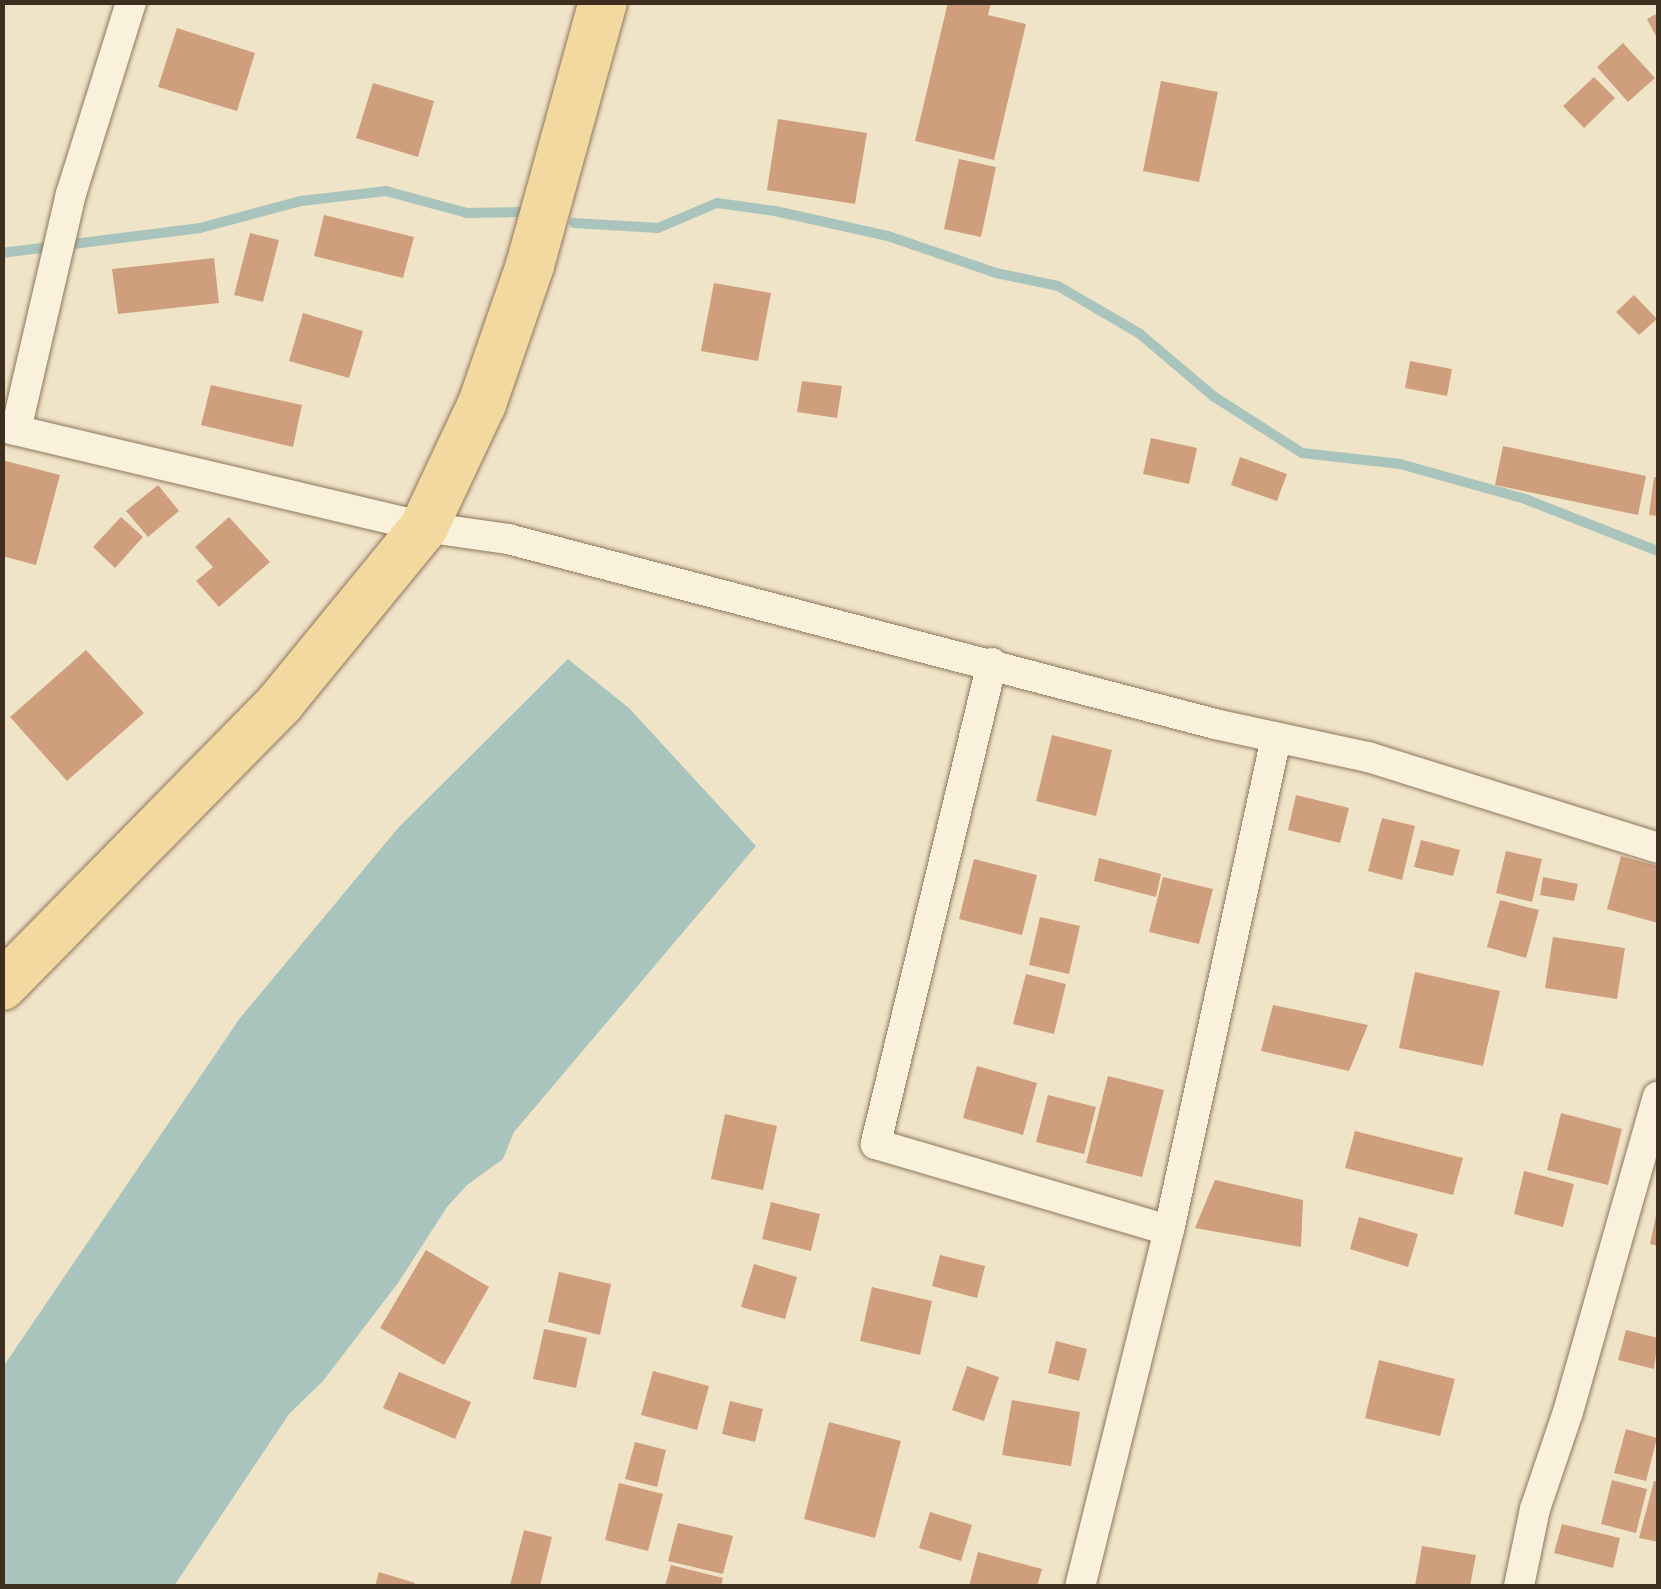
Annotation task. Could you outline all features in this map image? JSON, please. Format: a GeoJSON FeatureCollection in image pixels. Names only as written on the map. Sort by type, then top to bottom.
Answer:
{"type":"FeatureCollection","features":[{"type":"Feature","properties":{"kind":"main road"},"geometry":{"type":"LineString","coordinates":[[2,986],[280,702],[424,526],[482,404],[537,245],[603,2]]}},
{"type":"Feature","properties":{"kind":"street"},"geometry":{"type":"LineString","coordinates":[[131,2],[71,194],[9,429],[424,526],[508,539],[1276,738],[1368,757],[1658,848]]}},
{"type":"Feature","properties":{"kind":"street"},"geometry":{"type":"LineString","coordinates":[[992,664],[876,1144],[1169,1230]]}},
{"type":"Feature","properties":{"kind":"street"},"geometry":{"type":"LineString","coordinates":[[1080,1586],[1169,1230],[1276,738]]}},
{"type":"Feature","properties":{"kind":"street"},"geometry":{"type":"LineString","coordinates":[[1519,1586],[1535,1508],[1568,1412],[1658,1097]]}},
{"type":"Feature","properties":{"kind":"water"},"geometry":{"type":"Polygon","coordinates":[[[568,659],[629,708],[756,846],[514,1132],[503,1159],[467,1185],[447,1207],[398,1283],[323,1381],[289,1414],[174,1586],[3,1586],[3,1367],[240,1018],[398,828],[568,659]]]}},
{"type":"Feature","properties":{"kind":"building"},"geometry":{"type":"Polygon","coordinates":[[[948,2],[991,2],[988,15],[1026,24],[994,160],[915,141],[948,2]]]}},
{"type":"Feature","properties":{"kind":"building"},"geometry":{"type":"Polygon","coordinates":[[[1658,13],[1658,40],[1647,19],[1658,13]]]}},
{"type":"Feature","properties":{"kind":"building"},"geometry":{"type":"Polygon","coordinates":[[[177,28],[255,53],[237,111],[158,87],[177,28]]]}},
{"type":"Feature","properties":{"kind":"building"},"geometry":{"type":"Polygon","coordinates":[[[1623,43],[1655,78],[1628,102],[1597,67],[1623,43]]]}},
{"type":"Feature","properties":{"kind":"building"},"geometry":{"type":"Polygon","coordinates":[[[1594,77],[1615,98],[1584,128],[1563,106],[1594,77]]]}},
{"type":"Feature","properties":{"kind":"building"},"geometry":{"type":"Polygon","coordinates":[[[1161,81],[1218,92],[1199,182],[1143,171],[1161,81]]]}},
{"type":"Feature","properties":{"kind":"building"},"geometry":{"type":"Polygon","coordinates":[[[373,83],[434,101],[418,157],[356,138],[373,83]]]}},
{"type":"Feature","properties":{"kind":"building"},"geometry":{"type":"Polygon","coordinates":[[[778,119],[867,133],[855,204],[767,190],[778,119]]]}},
{"type":"Feature","properties":{"kind":"building"},"geometry":{"type":"Polygon","coordinates":[[[959,159],[996,167],[981,237],[944,229],[959,159]]]}},
{"type":"Feature","properties":{"kind":"building"},"geometry":{"type":"Polygon","coordinates":[[[324,215],[414,237],[403,278],[314,256],[324,215]]]}},
{"type":"Feature","properties":{"kind":"building"},"geometry":{"type":"Polygon","coordinates":[[[250,233],[279,240],[263,302],[234,295],[250,233]]]}},
{"type":"Feature","properties":{"kind":"building"},"geometry":{"type":"Polygon","coordinates":[[[214,258],[219,303],[118,314],[112,269],[214,258]]]}},
{"type":"Feature","properties":{"kind":"building"},"geometry":{"type":"Polygon","coordinates":[[[714,283],[771,293],[758,361],[701,351],[714,283]]]}},
{"type":"Feature","properties":{"kind":"building"},"geometry":{"type":"Polygon","coordinates":[[[1634,295],[1657,319],[1639,335],[1616,312],[1634,295]]]}},
{"type":"Feature","properties":{"kind":"building"},"geometry":{"type":"Polygon","coordinates":[[[303,313],[363,331],[349,378],[289,361],[303,313]]]}},
{"type":"Feature","properties":{"kind":"building"},"geometry":{"type":"Polygon","coordinates":[[[1410,361],[1452,369],[1447,396],[1405,388],[1410,361]]]}},
{"type":"Feature","properties":{"kind":"building"},"geometry":{"type":"Polygon","coordinates":[[[802,381],[842,386],[837,418],[797,412],[802,381]]]}},
{"type":"Feature","properties":{"kind":"building"},"geometry":{"type":"Polygon","coordinates":[[[211,385],[302,405],[293,447],[201,425],[211,385]]]}},
{"type":"Feature","properties":{"kind":"building"},"geometry":{"type":"Polygon","coordinates":[[[1151,438],[1197,448],[1189,484],[1143,474],[1151,438]]]}},
{"type":"Feature","properties":{"kind":"building"},"geometry":{"type":"Polygon","coordinates":[[[1503,446],[1646,476],[1638,515],[1495,485],[1503,446]]]}},
{"type":"Feature","properties":{"kind":"building"},"geometry":{"type":"Polygon","coordinates":[[[1240,457],[1287,474],[1277,501],[1231,485],[1240,457]]]}},
{"type":"Feature","properties":{"kind":"building"},"geometry":{"type":"Polygon","coordinates":[[[2,460],[60,475],[36,565],[2,556],[2,460]]]}},
{"type":"Feature","properties":{"kind":"building"},"geometry":{"type":"Polygon","coordinates":[[[1654,477],[1658,478],[1658,516],[1649,515],[1654,477]]]}},
{"type":"Feature","properties":{"kind":"building"},"geometry":{"type":"Polygon","coordinates":[[[158,485],[179,511],[148,537],[126,511],[158,485]]]}},
{"type":"Feature","properties":{"kind":"building"},"geometry":{"type":"Polygon","coordinates":[[[121,517],[143,537],[115,568],[93,547],[121,517]]]}},
{"type":"Feature","properties":{"kind":"building"},"geometry":{"type":"Polygon","coordinates":[[[229,517],[270,562],[219,607],[196,581],[213,567],[195,547],[229,517]]]}},
{"type":"Feature","properties":{"kind":"building"},"geometry":{"type":"Polygon","coordinates":[[[86,650],[144,713],[67,781],[10,717],[86,650]]]}},
{"type":"Feature","properties":{"kind":"building"},"geometry":{"type":"Polygon","coordinates":[[[1052,735],[1112,750],[1096,816],[1036,801],[1052,735]]]}},
{"type":"Feature","properties":{"kind":"building"},"geometry":{"type":"Polygon","coordinates":[[[1296,795],[1349,808],[1340,843],[1288,830],[1296,795]]]}},
{"type":"Feature","properties":{"kind":"building"},"geometry":{"type":"Polygon","coordinates":[[[1382,818],[1415,826],[1402,880],[1368,871],[1382,818]]]}},
{"type":"Feature","properties":{"kind":"building"},"geometry":{"type":"Polygon","coordinates":[[[1421,840],[1460,850],[1453,876],[1414,867],[1421,840]]]}},
{"type":"Feature","properties":{"kind":"building"},"geometry":{"type":"Polygon","coordinates":[[[1506,851],[1542,859],[1532,902],[1496,893],[1506,851]]]}},
{"type":"Feature","properties":{"kind":"building"},"geometry":{"type":"Polygon","coordinates":[[[1621,856],[1658,866],[1658,923],[1607,909],[1621,856]]]}},
{"type":"Feature","properties":{"kind":"building"},"geometry":{"type":"Polygon","coordinates":[[[1099,858],[1161,874],[1156,897],[1094,881],[1099,858]]]}},
{"type":"Feature","properties":{"kind":"building"},"geometry":{"type":"Polygon","coordinates":[[[974,859],[1037,875],[1022,935],[959,919],[974,859]]]}},
{"type":"Feature","properties":{"kind":"building"},"geometry":{"type":"Polygon","coordinates":[[[1163,877],[1213,889],[1199,944],[1149,932],[1163,877]]]}},
{"type":"Feature","properties":{"kind":"building"},"geometry":{"type":"Polygon","coordinates":[[[1543,877],[1578,884],[1574,901],[1540,895],[1543,877]]]}},
{"type":"Feature","properties":{"kind":"building"},"geometry":{"type":"Polygon","coordinates":[[[1500,900],[1539,910],[1526,958],[1487,947],[1500,900]]]}},
{"type":"Feature","properties":{"kind":"building"},"geometry":{"type":"Polygon","coordinates":[[[1040,917],[1080,926],[1069,974],[1029,965],[1040,917]]]}},
{"type":"Feature","properties":{"kind":"building"},"geometry":{"type":"Polygon","coordinates":[[[1553,937],[1625,948],[1617,999],[1545,988],[1553,937]]]}},
{"type":"Feature","properties":{"kind":"building"},"geometry":{"type":"Polygon","coordinates":[[[1415,972],[1500,991],[1483,1066],[1399,1048],[1415,972]]]}},
{"type":"Feature","properties":{"kind":"building"},"geometry":{"type":"Polygon","coordinates":[[[1026,974],[1066,984],[1054,1034],[1013,1024],[1026,974]]]}},
{"type":"Feature","properties":{"kind":"building"},"geometry":{"type":"Polygon","coordinates":[[[1273,1005],[1368,1025],[1349,1071],[1261,1051],[1273,1005]]]}},
{"type":"Feature","properties":{"kind":"building"},"geometry":{"type":"Polygon","coordinates":[[[977,1066],[1037,1083],[1023,1135],[963,1118],[977,1066]]]}},
{"type":"Feature","properties":{"kind":"building"},"geometry":{"type":"Polygon","coordinates":[[[1108,1076],[1164,1090],[1142,1177],[1086,1163],[1108,1076]]]}},
{"type":"Feature","properties":{"kind":"building"},"geometry":{"type":"Polygon","coordinates":[[[1048,1095],[1096,1107],[1084,1154],[1036,1142],[1048,1095]]]}},
{"type":"Feature","properties":{"kind":"building"},"geometry":{"type":"Polygon","coordinates":[[[1561,1113],[1622,1129],[1608,1185],[1547,1170],[1561,1113]]]}},
{"type":"Feature","properties":{"kind":"building"},"geometry":{"type":"Polygon","coordinates":[[[725,1114],[777,1126],[763,1190],[711,1179],[725,1114]]]}},
{"type":"Feature","properties":{"kind":"building"},"geometry":{"type":"Polygon","coordinates":[[[1355,1131],[1463,1158],[1453,1195],[1345,1168],[1355,1131]]]}},
{"type":"Feature","properties":{"kind":"building"},"geometry":{"type":"Polygon","coordinates":[[[1524,1171],[1574,1184],[1563,1227],[1514,1214],[1524,1171]]]}},
{"type":"Feature","properties":{"kind":"building"},"geometry":{"type":"Polygon","coordinates":[[[1215,1180],[1303,1200],[1301,1247],[1195,1228],[1215,1180]]]}},
{"type":"Feature","properties":{"kind":"building"},"geometry":{"type":"Polygon","coordinates":[[[771,1202],[820,1214],[811,1251],[762,1239],[771,1202]]]}},
{"type":"Feature","properties":{"kind":"building"},"geometry":{"type":"Polygon","coordinates":[[[1658,1211],[1658,1246],[1650,1244],[1658,1211]]]}},
{"type":"Feature","properties":{"kind":"building"},"geometry":{"type":"Polygon","coordinates":[[[1359,1217],[1418,1234],[1408,1267],[1350,1249],[1359,1217]]]}},
{"type":"Feature","properties":{"kind":"building"},"geometry":{"type":"Polygon","coordinates":[[[426,1250],[489,1287],[444,1365],[380,1328],[426,1250]]]}},
{"type":"Feature","properties":{"kind":"building"},"geometry":{"type":"Polygon","coordinates":[[[940,1255],[985,1266],[977,1298],[932,1286],[940,1255]]]}},
{"type":"Feature","properties":{"kind":"building"},"geometry":{"type":"Polygon","coordinates":[[[754,1264],[797,1277],[785,1319],[741,1307],[754,1264]]]}},
{"type":"Feature","properties":{"kind":"building"},"geometry":{"type":"Polygon","coordinates":[[[559,1272],[611,1284],[600,1335],[548,1322],[559,1272]]]}},
{"type":"Feature","properties":{"kind":"building"},"geometry":{"type":"Polygon","coordinates":[[[872,1287],[932,1301],[920,1355],[860,1341],[872,1287]]]}},
{"type":"Feature","properties":{"kind":"building"},"geometry":{"type":"Polygon","coordinates":[[[544,1329],[587,1338],[576,1388],[533,1379],[544,1329]]]}},
{"type":"Feature","properties":{"kind":"building"},"geometry":{"type":"Polygon","coordinates":[[[1626,1330],[1658,1338],[1654,1369],[1618,1360],[1626,1330]]]}},
{"type":"Feature","properties":{"kind":"building"},"geometry":{"type":"Polygon","coordinates":[[[1056,1341],[1087,1349],[1079,1381],[1048,1373],[1056,1341]]]}},
{"type":"Feature","properties":{"kind":"building"},"geometry":{"type":"Polygon","coordinates":[[[1379,1360],[1455,1379],[1440,1436],[1365,1418],[1379,1360]]]}},
{"type":"Feature","properties":{"kind":"building"},"geometry":{"type":"Polygon","coordinates":[[[967,1366],[999,1377],[984,1421],[952,1410],[967,1366]]]}},
{"type":"Feature","properties":{"kind":"building"},"geometry":{"type":"Polygon","coordinates":[[[653,1371],[709,1386],[697,1430],[641,1415],[653,1371]]]}},
{"type":"Feature","properties":{"kind":"building"},"geometry":{"type":"Polygon","coordinates":[[[399,1372],[471,1402],[455,1439],[383,1408],[399,1372]]]}},
{"type":"Feature","properties":{"kind":"building"},"geometry":{"type":"Polygon","coordinates":[[[1012,1400],[1080,1412],[1071,1466],[1002,1455],[1012,1400]]]}},
{"type":"Feature","properties":{"kind":"building"},"geometry":{"type":"Polygon","coordinates":[[[730,1401],[763,1409],[755,1442],[722,1434],[730,1401]]]}},
{"type":"Feature","properties":{"kind":"building"},"geometry":{"type":"Polygon","coordinates":[[[829,1422],[901,1441],[875,1538],[804,1519],[829,1422]]]}},
{"type":"Feature","properties":{"kind":"building"},"geometry":{"type":"Polygon","coordinates":[[[1626,1429],[1657,1438],[1646,1481],[1614,1473],[1626,1429]]]}},
{"type":"Feature","properties":{"kind":"building"},"geometry":{"type":"Polygon","coordinates":[[[635,1442],[666,1450],[657,1487],[625,1479],[635,1442]]]}},
{"type":"Feature","properties":{"kind":"building"},"geometry":{"type":"Polygon","coordinates":[[[1612,1480],[1647,1489],[1636,1533],[1601,1524],[1612,1480]]]}},
{"type":"Feature","properties":{"kind":"building"},"geometry":{"type":"Polygon","coordinates":[[[1654,1481],[1658,1482],[1658,1542],[1639,1538],[1654,1481]]]}},
{"type":"Feature","properties":{"kind":"building"},"geometry":{"type":"Polygon","coordinates":[[[619,1483],[663,1494],[648,1551],[605,1540],[619,1483]]]}},
{"type":"Feature","properties":{"kind":"building"},"geometry":{"type":"Polygon","coordinates":[[[930,1512],[972,1525],[961,1561],[919,1548],[930,1512]]]}},
{"type":"Feature","properties":{"kind":"building"},"geometry":{"type":"Polygon","coordinates":[[[678,1523],[733,1536],[723,1574],[668,1561],[678,1523]]]}},
{"type":"Feature","properties":{"kind":"building"},"geometry":{"type":"Polygon","coordinates":[[[1562,1524],[1620,1538],[1613,1568],[1554,1553],[1562,1524]]]}},
{"type":"Feature","properties":{"kind":"building"},"geometry":{"type":"Polygon","coordinates":[[[524,1530],[552,1537],[540,1586],[510,1585],[524,1530]]]}},
{"type":"Feature","properties":{"kind":"building"},"geometry":{"type":"Polygon","coordinates":[[[1422,1546],[1476,1555],[1470,1586],[1415,1586],[1422,1546]]]}},
{"type":"Feature","properties":{"kind":"building"},"geometry":{"type":"Polygon","coordinates":[[[978,1552],[1042,1569],[1037,1586],[969,1586],[978,1552]]]}},
{"type":"Feature","properties":{"kind":"building"},"geometry":{"type":"Polygon","coordinates":[[[671,1565],[723,1578],[721,1586],[665,1586],[671,1565]]]}},
{"type":"Feature","properties":{"kind":"building"},"geometry":{"type":"Polygon","coordinates":[[[379,1572],[415,1583],[414,1586],[375,1586],[379,1572]]]}},
{"type":"Feature","properties":{"kind":"waterway"},"geometry":{"type":"LineString","coordinates":[[2,253],[200,228],[301,201],[386,191],[467,213],[520,212]]}},
{"type":"Feature","properties":{"kind":"waterway"},"geometry":{"type":"LineString","coordinates":[[574,223],[658,228],[717,203],[775,211],[888,236],[996,273],[1058,286],[1140,334],[1213,396],[1302,453],[1400,464],[1525,499],[1658,551]]}}]}
